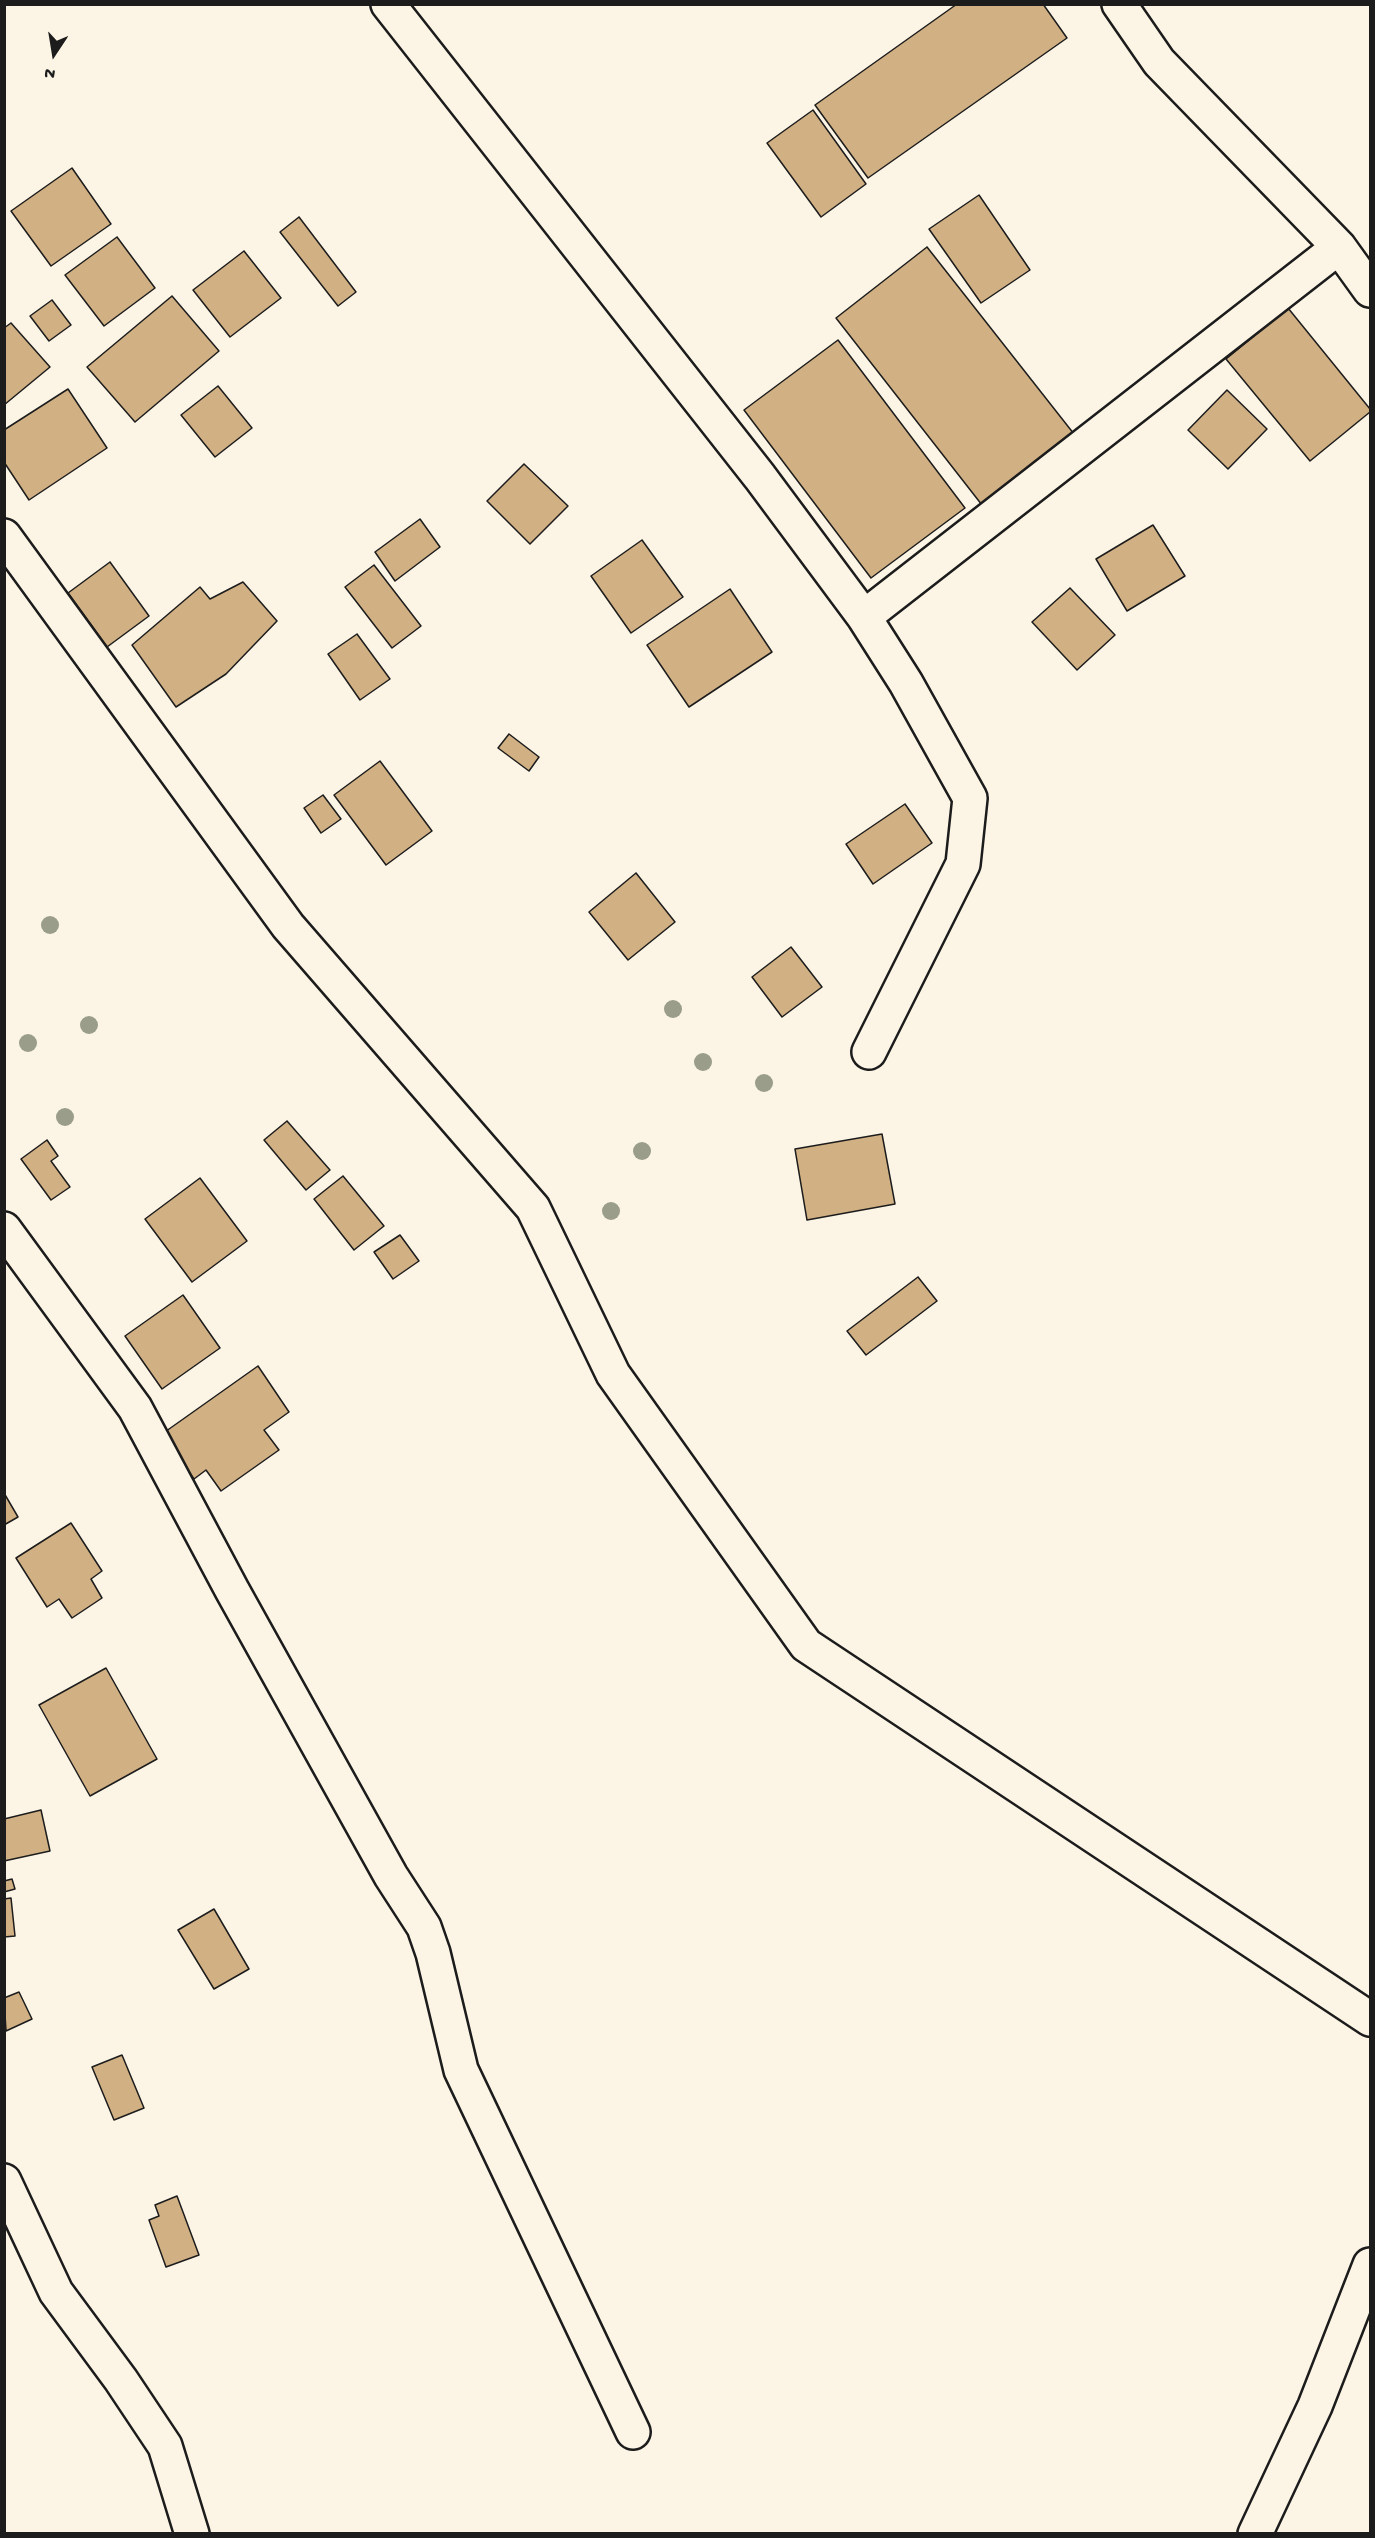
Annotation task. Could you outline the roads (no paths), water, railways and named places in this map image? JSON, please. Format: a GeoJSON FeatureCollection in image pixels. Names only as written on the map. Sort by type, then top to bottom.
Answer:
{"type":"FeatureCollection","features":[{"type":"Feature","properties":{"kind":"street"},"geometry":{"type":"LineString","coordinates":[[388,4],[760,477],[864,617],[906,683],[970,798],[963,864],[869,1052]]}},
{"type":"Feature","properties":{"kind":"street"},"geometry":{"type":"LineString","coordinates":[[1119,4],[1159,62],[1339,247],[1371,290]]}},
{"type":"Feature","properties":{"kind":"street"},"geometry":{"type":"LineString","coordinates":[[864,617],[1339,247]]}},
{"type":"Feature","properties":{"kind":"street"},"geometry":{"type":"LineString","coordinates":[[4,536],[288,926],[533,1208],[613,1374],[806,1645],[1371,2019]]}},
{"type":"Feature","properties":{"kind":"street"},"geometry":{"type":"LineString","coordinates":[[4,1229],[135,1407],[390,1876],[424,1926],[433,1953],[461,2070],[633,2432]]}},
{"type":"Feature","properties":{"kind":"street"},"geometry":{"type":"LineString","coordinates":[[4,2181],[56,2292],[165,2446],[192,2534]]}},
{"type":"Feature","properties":{"kind":"street"},"geometry":{"type":"LineString","coordinates":[[1255,2534],[1316,2406],[1371,2265]]}}]}
